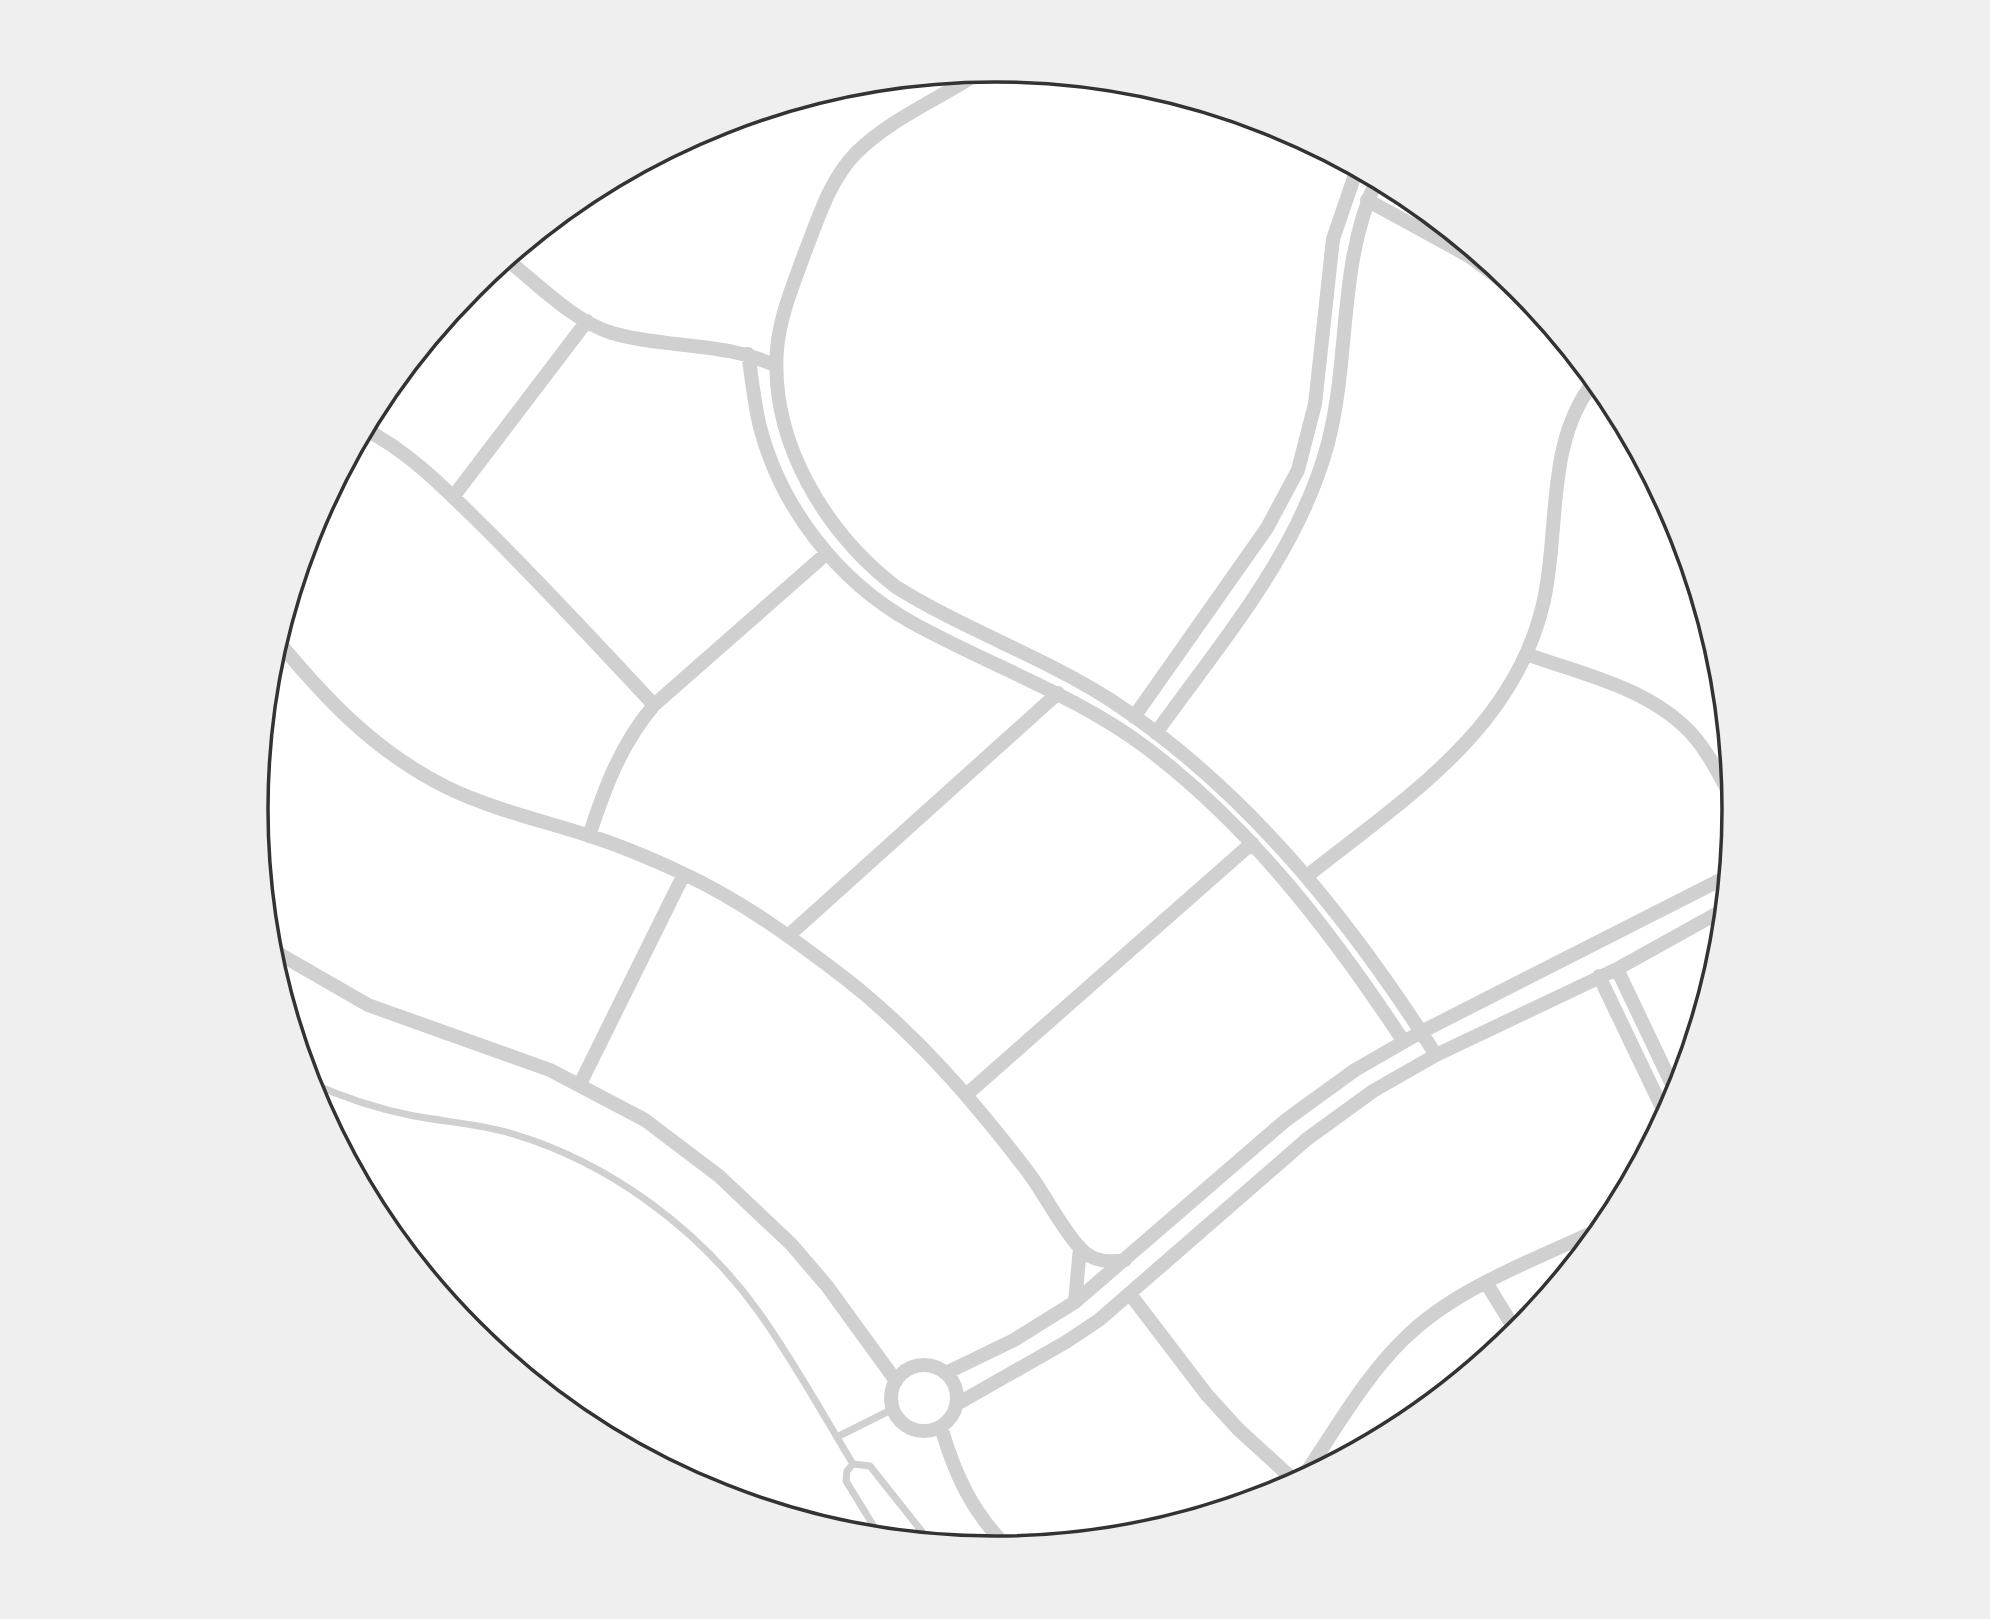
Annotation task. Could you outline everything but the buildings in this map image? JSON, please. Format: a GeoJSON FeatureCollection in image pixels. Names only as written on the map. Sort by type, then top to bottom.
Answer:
{"type":"FeatureCollection","features":[{"type":"Feature","properties":{"kind":"street"},"geometry":{"type":"LineString","coordinates":[[961,83],[870,141],[843,169],[824,202],[788,298],[779,331],[776,366],[786,427],[805,479],[829,520],[873,569],[920,601],[1073,679],[1134,717],[1245,810],[1307,876],[1436,1055]]}},
{"type":"Feature","properties":{"kind":"street"},"geometry":{"type":"LineString","coordinates":[[1134,717],[1267,528],[1298,470],[1315,404],[1333,239],[1354,177]]}},
{"type":"Feature","properties":{"kind":"street"},"geometry":{"type":"LineString","coordinates":[[1156,733],[1277,562],[1309,502],[1329,440],[1350,262],[1373,188]]}},
{"type":"Feature","properties":{"kind":"street"},"geometry":{"type":"LineString","coordinates":[[1367,200],[1461,252]]}},
{"type":"Feature","properties":{"kind":"street"},"geometry":{"type":"LineString","coordinates":[[513,265],[587,321],[613,333],[748,354],[776,366]]}},
{"type":"Feature","properties":{"kind":"street"},"geometry":{"type":"LineString","coordinates":[[453,497],[587,321]]}},
{"type":"Feature","properties":{"kind":"street"},"geometry":{"type":"LineString","coordinates":[[748,354],[760,427],[771,458],[799,516],[848,576],[911,622],[1058,693],[1149,750],[1202,794],[1252,843],[1328,930],[1404,1042]]}},
{"type":"Feature","properties":{"kind":"street"},"geometry":{"type":"LineString","coordinates":[[1307,876],[1463,748],[1499,705],[1526,654],[1545,599],[1566,435],[1579,404],[1589,390]]}},
{"type":"Feature","properties":{"kind":"street"},"geometry":{"type":"LineString","coordinates":[[372,434],[390,444],[453,497],[534,577],[654,705]]}},
{"type":"Feature","properties":{"kind":"street"},"geometry":{"type":"LineString","coordinates":[[589,835],[621,752],[654,705],[827,553]]}},
{"type":"Feature","properties":{"kind":"street"},"geometry":{"type":"LineString","coordinates":[[286,651],[334,706],[400,761],[477,800],[589,835],[684,874],[788,936],[884,1011],[966,1095],[1031,1175],[1080,1248],[1098,1260],[1125,1260]]}},
{"type":"Feature","properties":{"kind":"street"},"geometry":{"type":"LineString","coordinates":[[1526,654],[1642,696],[1660,707],[1677,719],[1705,750],[1721,779]]}},
{"type":"Feature","properties":{"kind":"street"},"geometry":{"type":"LineString","coordinates":[[788,936],[1058,693]]}},
{"type":"Feature","properties":{"kind":"street"},"geometry":{"type":"LineString","coordinates":[[966,1095],[1252,843]]}},
{"type":"Feature","properties":{"kind":"street"},"geometry":{"type":"LineString","coordinates":[[580,1084],[684,874]]}},
{"type":"Feature","properties":{"kind":"street"},"geometry":{"type":"LineString","coordinates":[[946,1373],[1014,1340],[1075,1302],[1286,1120],[1355,1070],[1421,1032],[1718,881]]}},
{"type":"Feature","properties":{"kind":"street"},"geometry":{"type":"LineString","coordinates":[[957,1404],[1066,1342],[1130,1294],[1307,1139],[1373,1091],[1436,1055],[1617,968],[1714,915]]}},
{"type":"Feature","properties":{"kind":"street"},"geometry":{"type":"LineString","coordinates":[[283,956],[368,1005],[515,1055],[580,1084],[674,1140],[753,1205],[827,1286],[896,1381]]}},
{"type":"Feature","properties":{"kind":"street"},"geometry":{"type":"LineString","coordinates":[[1617,968],[1670,1081]]}},
{"type":"Feature","properties":{"kind":"street"},"geometry":{"type":"LineString","coordinates":[[1599,976],[1660,1103]]}},
{"type":"Feature","properties":{"kind":"street"},"geometry":{"type":"LineString","coordinates":[[1310,1465],[1387,1357],[1405,1338],[1444,1307],[1583,1237]]}},
{"type":"Feature","properties":{"kind":"street"},"geometry":{"type":"LineString","coordinates":[[1075,1302],[1080,1277],[1080,1248]]}},
{"type":"Feature","properties":{"kind":"street"},"geometry":{"type":"LineString","coordinates":[[1487,1284],[1511,1322]]}},
{"type":"Feature","properties":{"kind":"street"},"geometry":{"type":"LineString","coordinates":[[1130,1294],[1208,1395],[1238,1429],[1290,1474]]}},
{"type":"Feature","properties":{"kind":"street"},"geometry":{"type":"LineString","coordinates":[[929,1365],[946,1373],[955,1387],[957,1404],[954,1413],[941,1427],[922,1431],[913,1429],[898,1418],[891,1400],[896,1381],[910,1368],[919,1366],[929,1365]]}},
{"type":"Feature","properties":{"kind":"street"},"geometry":{"type":"LineString","coordinates":[[941,1427],[961,1488],[983,1521],[998,1537]]}},
{"type":"Feature","properties":{"kind":"lane"},"geometry":{"type":"LineString","coordinates":[[323,1087],[382,1108],[512,1133],[576,1158],[635,1192],[689,1234],[736,1283],[776,1338],[853,1464]]}},
{"type":"Feature","properties":{"kind":"lane"},"geometry":{"type":"LineString","coordinates":[[837,1437],[893,1409]]}},
{"type":"Feature","properties":{"kind":"lane"},"geometry":{"type":"LineString","coordinates":[[853,1464],[847,1471],[846,1481],[874,1527]]}},
{"type":"Feature","properties":{"kind":"lane"},"geometry":{"type":"LineString","coordinates":[[853,1464],[870,1466],[923,1533]]}}]}
